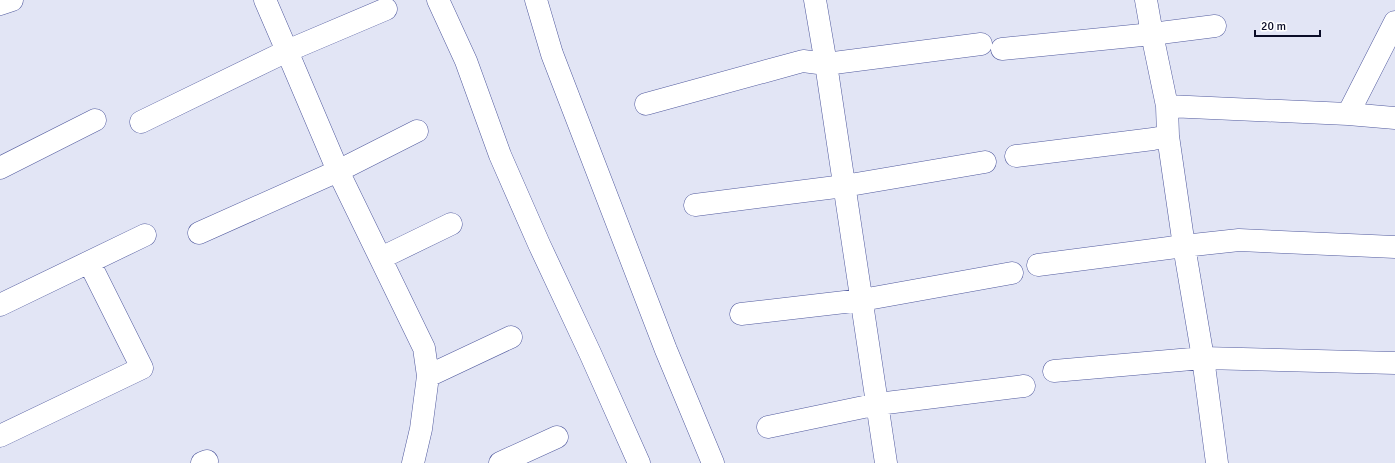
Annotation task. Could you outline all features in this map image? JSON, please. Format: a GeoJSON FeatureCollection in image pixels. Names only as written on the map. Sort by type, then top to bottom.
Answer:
{"type":"FeatureCollection","features":[{"type":"Feature","properties":{"kind":"street"},"geometry":{"type":"LineString","coordinates":[[0,4],[12,0]]}},
{"type":"Feature","properties":{"kind":"street"},"geometry":{"type":"LineString","coordinates":[[265,0],[338,171],[424,348],[428,376],[422,429],[413,463]]}},
{"type":"Feature","properties":{"kind":"street"},"geometry":{"type":"LineString","coordinates":[[438,0],[466,61],[500,155],[639,463]]}},
{"type":"Feature","properties":{"kind":"street"},"geometry":{"type":"LineString","coordinates":[[536,0],[552,54],[666,350],[712,463]]}},
{"type":"Feature","properties":{"kind":"street"},"geometry":{"type":"LineString","coordinates":[[815,0],[886,463]]}},
{"type":"Feature","properties":{"kind":"street"},"geometry":{"type":"LineString","coordinates":[[1146,0],[1166,106],[1168,136],[1184,246],[1203,358],[1217,463]]}},
{"type":"Feature","properties":{"kind":"street"},"geometry":{"type":"LineString","coordinates":[[141,122],[287,51],[386,9]]}},
{"type":"Feature","properties":{"kind":"street"},"geometry":{"type":"LineString","coordinates":[[1348,114],[1395,22]]}},
{"type":"Feature","properties":{"kind":"street"},"geometry":{"type":"LineString","coordinates":[[1002,49],[1215,26]]}},
{"type":"Feature","properties":{"kind":"street"},"geometry":{"type":"LineString","coordinates":[[646,104],[803,61],[826,64],[981,44]]}},
{"type":"Feature","properties":{"kind":"street"},"geometry":{"type":"LineString","coordinates":[[1166,106],[1348,114],[1395,118]]}},
{"type":"Feature","properties":{"kind":"street"},"geometry":{"type":"LineString","coordinates":[[0,168],[95,120]]}},
{"type":"Feature","properties":{"kind":"street"},"geometry":{"type":"LineString","coordinates":[[199,233],[338,171],[417,131]]}},
{"type":"Feature","properties":{"kind":"street"},"geometry":{"type":"LineString","coordinates":[[1016,156],[1168,136]]}},
{"type":"Feature","properties":{"kind":"street"},"geometry":{"type":"LineString","coordinates":[[695,205],[844,186],[985,162]]}},
{"type":"Feature","properties":{"kind":"street"},"geometry":{"type":"LineString","coordinates":[[381,258],[451,224]]}},
{"type":"Feature","properties":{"kind":"street"},"geometry":{"type":"LineString","coordinates":[[0,305],[145,235]]}},
{"type":"Feature","properties":{"kind":"street"},"geometry":{"type":"LineString","coordinates":[[1038,265],[1239,240],[1395,248]]}},
{"type":"Feature","properties":{"kind":"street"},"geometry":{"type":"LineString","coordinates":[[0,436],[142,368],[89,262]]}},
{"type":"Feature","properties":{"kind":"street"},"geometry":{"type":"LineString","coordinates":[[741,314],[862,300],[1012,273]]}},
{"type":"Feature","properties":{"kind":"street"},"geometry":{"type":"LineString","coordinates":[[428,376],[511,337]]}},
{"type":"Feature","properties":{"kind":"street"},"geometry":{"type":"LineString","coordinates":[[1054,371],[1203,358],[1395,363]]}},
{"type":"Feature","properties":{"kind":"street"},"geometry":{"type":"LineString","coordinates":[[768,427],[878,404],[1024,386]]}},
{"type":"Feature","properties":{"kind":"street"},"geometry":{"type":"LineString","coordinates":[[500,463],[557,437]]}}]}
